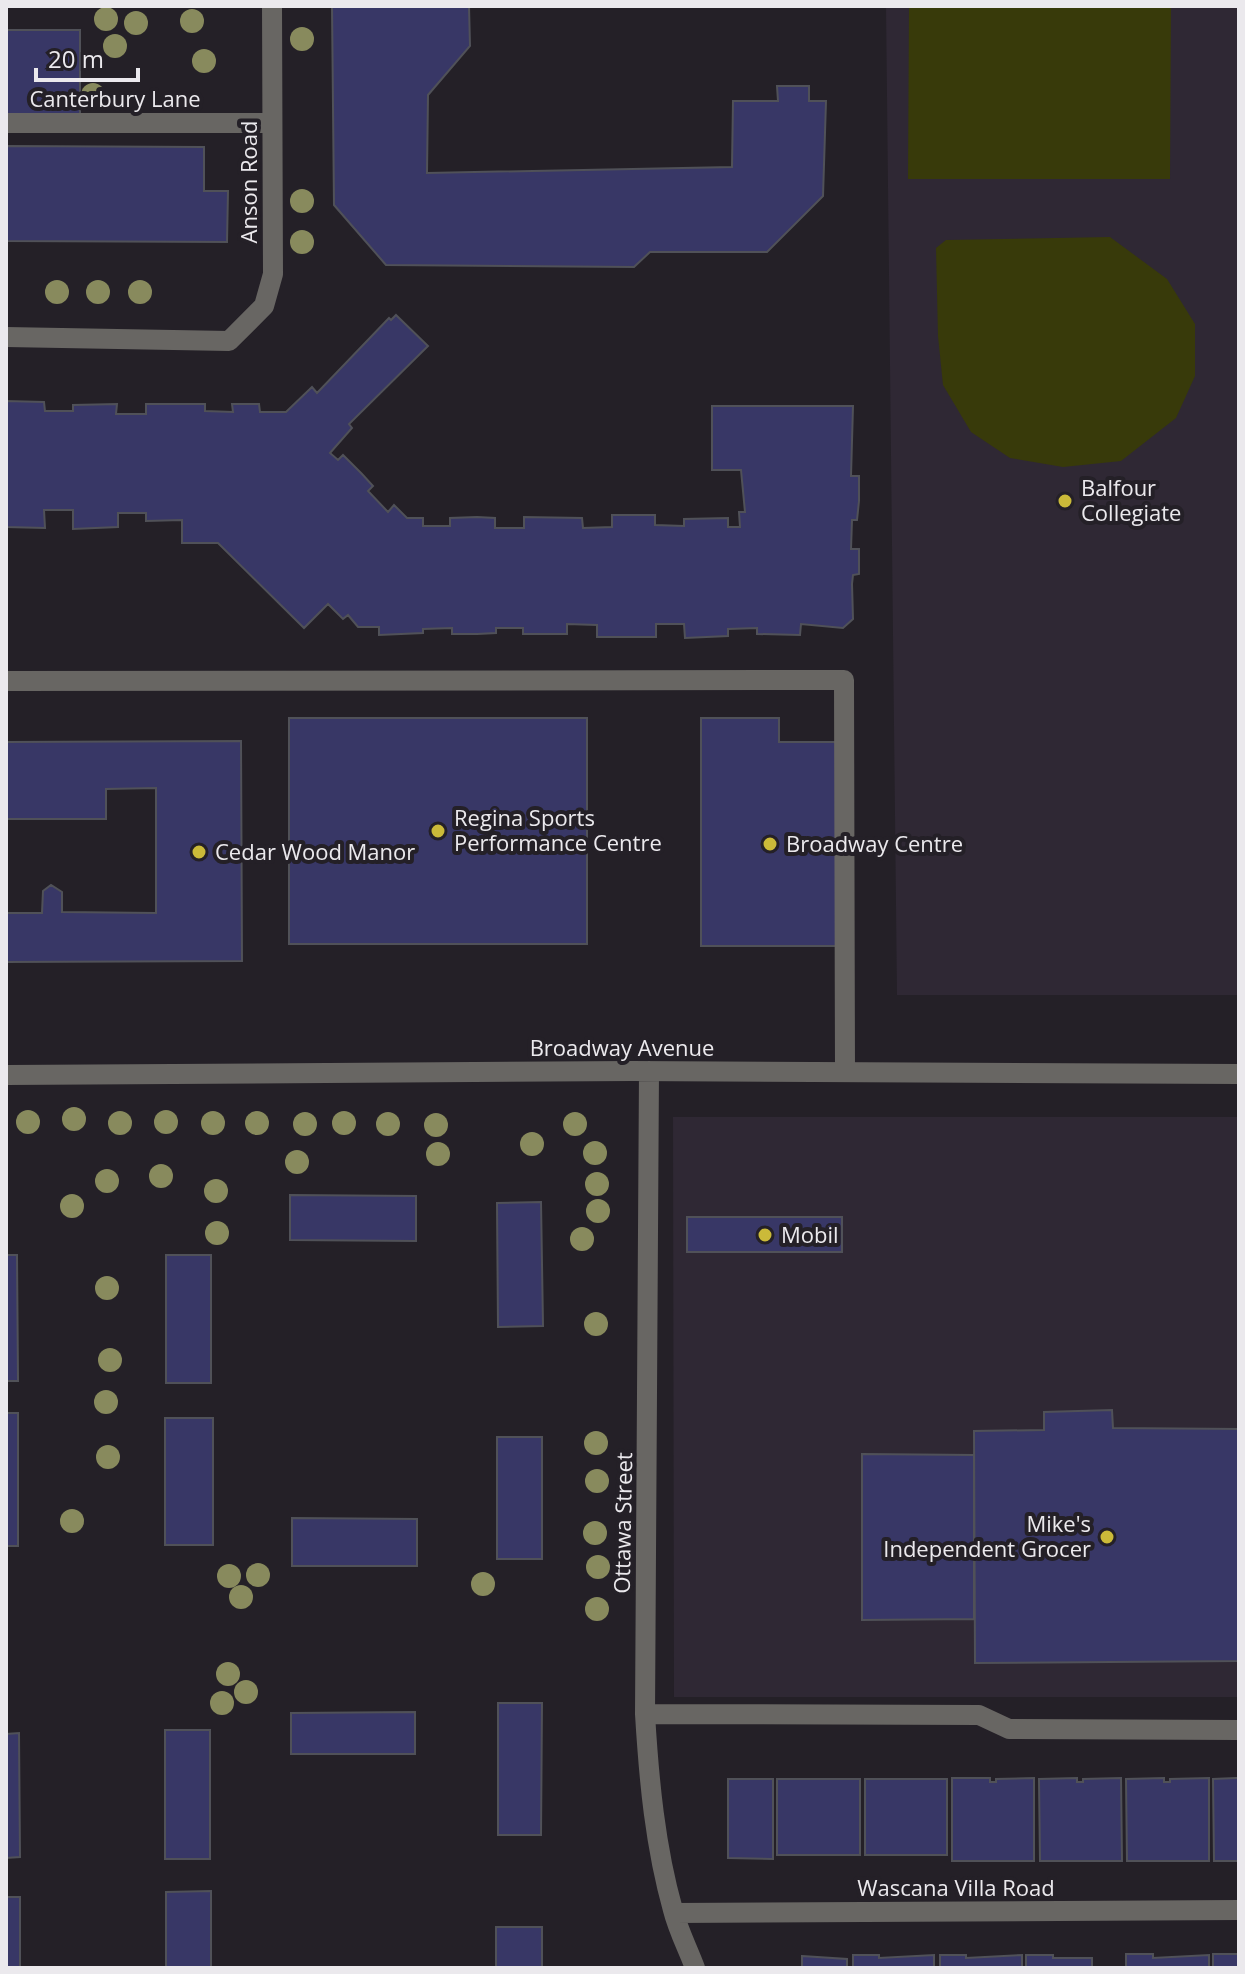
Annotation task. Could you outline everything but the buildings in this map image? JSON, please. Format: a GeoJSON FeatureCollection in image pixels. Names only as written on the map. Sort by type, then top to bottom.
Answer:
{"type":"FeatureCollection","features":[{"type":"Feature","properties":{"kind":"street","name":"Anson Road"},"geometry":{"type":"LineString","coordinates":[[6,337],[229,341],[264,306],[273,274],[272,6]]}},
{"type":"Feature","properties":{"kind":"street","name":"Canterbury Lane"},"geometry":{"type":"LineString","coordinates":[[6,123],[272,123]]}},
{"type":"Feature","properties":{"kind":"street"},"geometry":{"type":"LineString","coordinates":[[6,681],[844,680],[845,1072]]}},
{"type":"Feature","properties":{"kind":"street","name":"Broadway Avenue"},"geometry":{"type":"LineString","coordinates":[[6,1075],[649,1071],[1239,1074]]}},
{"type":"Feature","properties":{"kind":"street","name":"Ottawa Street"},"geometry":{"type":"LineString","coordinates":[[649,1071],[645,1714],[649,1786],[674,1913],[695,1968]]}},
{"type":"Feature","properties":{"kind":"street"},"geometry":{"type":"LineString","coordinates":[[645,1714],[979,1715],[1009,1729],[1239,1730]]}},
{"type":"Feature","properties":{"kind":"street","name":"Wascana Villa Road"},"geometry":{"type":"LineString","coordinates":[[674,1913],[1239,1910]]}},
{"type":"Feature","properties":{"kind":"shaded area","name":"Balfour Collegiate"},"geometry":{"type":"Polygon","coordinates":[[[886,6],[1239,6],[1239,995],[897,995],[886,6]]]}},
{"type":"Feature","properties":{"kind":"shaded area"},"geometry":{"type":"Polygon","coordinates":[[[909,6],[1171,6],[1170,179],[908,179],[909,6]]]}},
{"type":"Feature","properties":{"kind":"shaded area"},"geometry":{"type":"Polygon","coordinates":[[[1110,237],[1167,279],[1195,324],[1195,376],[1176,418],[1121,461],[1063,467],[1010,458],[971,432],[943,385],[938,336],[936,248],[946,240],[1110,237]]]}},
{"type":"Feature","properties":{"kind":"shaded area"},"geometry":{"type":"Polygon","coordinates":[[[673,1117],[1239,1117],[1239,1697],[674,1697],[673,1117]]]}},
{"type":"Feature","properties":{"kind":"place","name":"Balfour Collegiate"},"geometry":{"type":"Point","coordinates":[1065,501]}},
{"type":"Feature","properties":{"kind":"place","name":"Regina Sports Performance Centre"},"geometry":{"type":"Point","coordinates":[438,831]}},
{"type":"Feature","properties":{"kind":"place","name":"Broadway Centre"},"geometry":{"type":"Point","coordinates":[770,844]}},
{"type":"Feature","properties":{"kind":"place","name":"Cedar Wood Manor"},"geometry":{"type":"Point","coordinates":[199,852]}},
{"type":"Feature","properties":{"kind":"place","name":"Mobil"},"geometry":{"type":"Point","coordinates":[765,1235]}},
{"type":"Feature","properties":{"kind":"place","name":"Mike's Independent Grocer"},"geometry":{"type":"Point","coordinates":[1107,1537]}}]}
